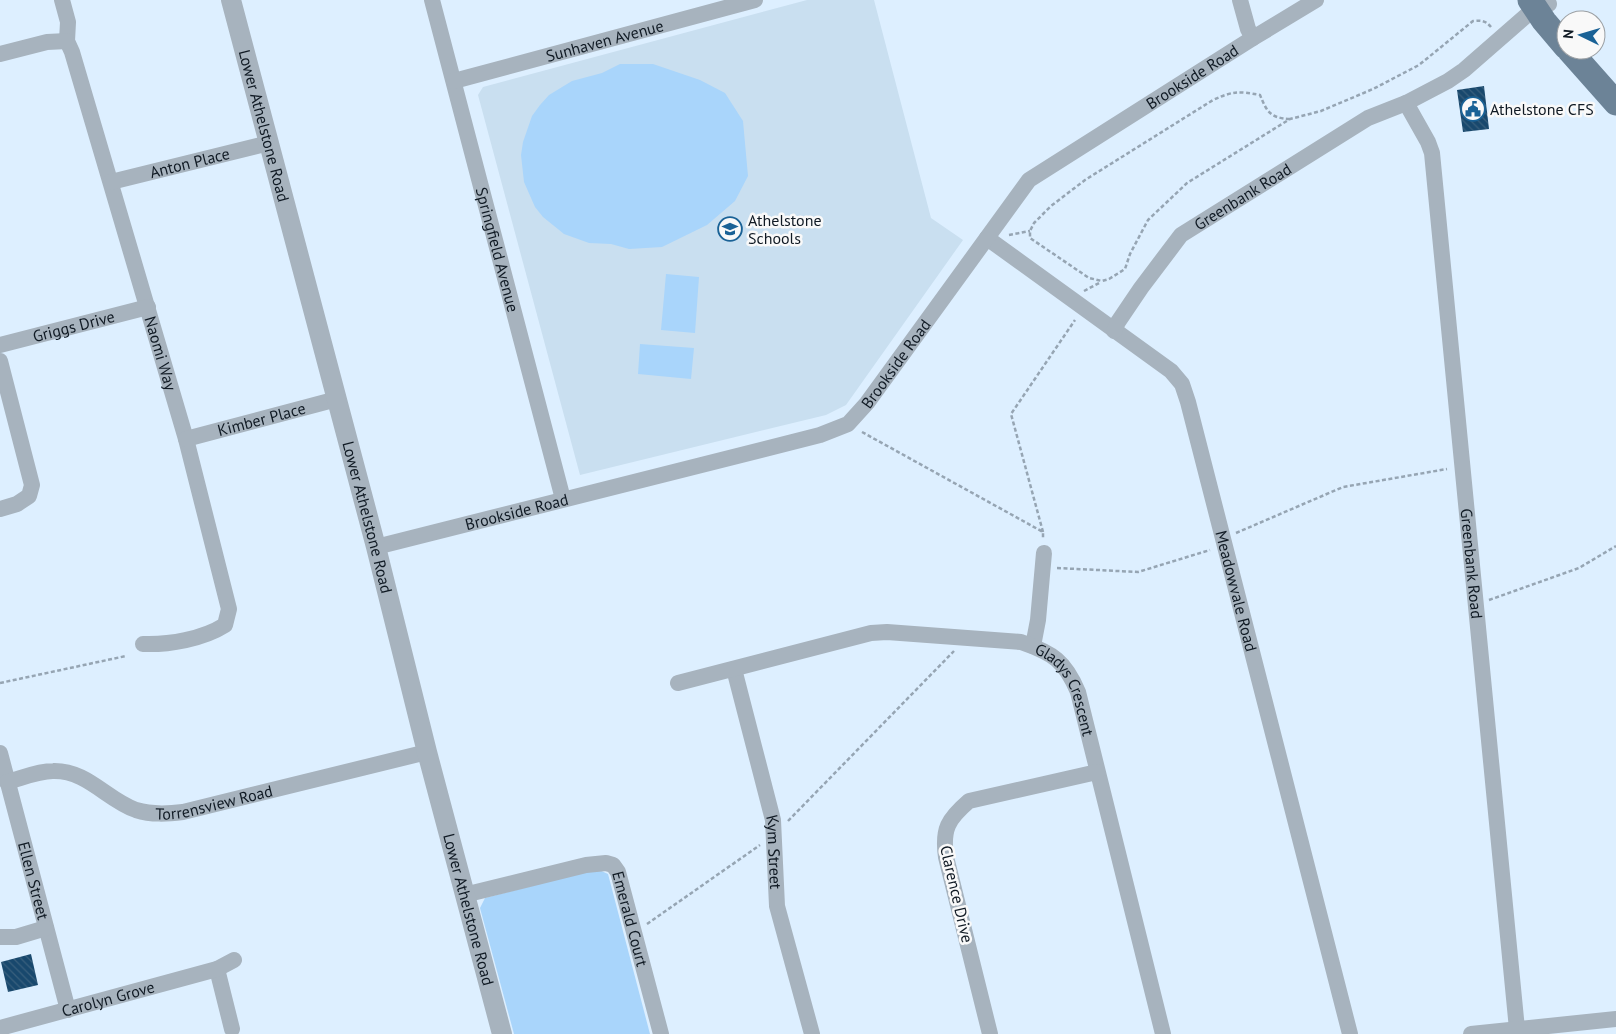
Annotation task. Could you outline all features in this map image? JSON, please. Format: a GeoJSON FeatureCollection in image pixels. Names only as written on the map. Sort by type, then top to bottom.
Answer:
{"type":"FeatureCollection","features":[{"type":"Feature","properties":{"kind":"main road"},"geometry":{"type":"LineString","coordinates":[[1540,3],[1556,18]]}},
{"type":"Feature","properties":{"kind":"main road"},"geometry":{"type":"LineString","coordinates":[[1540,3],[1556,30]]}},
{"type":"Feature","properties":{"kind":"main road"},"geometry":{"type":"LineString","coordinates":[[1578,60],[1616,103]]}},
{"type":"Feature","properties":{"kind":"main road"},"geometry":{"type":"LineString","coordinates":[[1594,60],[1616,84]]}},
{"type":"Feature","properties":{"kind":"street","name":"Naomi Way"},"geometry":{"type":"LineString","coordinates":[[62,0],[68,22],[67,41],[111,182],[186,438],[229,609],[225,625],[213,633],[160,645],[143,644]]}},
{"type":"Feature","properties":{"kind":"street","name":"Lower Athelstone Road"},"geometry":{"type":"LineString","coordinates":[[231,0],[376,547],[427,752],[502,1034]]}},
{"type":"Feature","properties":{"kind":"street","name":"Springfield Avenue"},"geometry":{"type":"LineString","coordinates":[[432,0],[563,499]]}},
{"type":"Feature","properties":{"kind":"street","name":"Sunhaven Avenue"},"geometry":{"type":"LineString","coordinates":[[454,81],[755,0]]}},
{"type":"Feature","properties":{"kind":"street"},"geometry":{"type":"LineString","coordinates":[[1240,0],[1248,29],[1253,38]]}},
{"type":"Feature","properties":{"kind":"street","name":"Brookside Road"},"geometry":{"type":"LineString","coordinates":[[376,547],[820,435],[848,424],[867,403],[1029,180],[1316,0]]}},
{"type":"Feature","properties":{"kind":"street","name":"Greenbank Road"},"geometry":{"type":"LineString","coordinates":[[1114,331],[1141,288],[1181,235],[1368,118],[1406,103],[1448,81],[1500,39],[1540,3]]}},
{"type":"Feature","properties":{"kind":"street"},"geometry":{"type":"LineString","coordinates":[[0,54],[48,42],[67,41]]}},
{"type":"Feature","properties":{"kind":"street","name":"Greenbank Road"},"geometry":{"type":"LineString","coordinates":[[1406,103],[1428,142],[1432,153],[1517,1029]]}},
{"type":"Feature","properties":{"kind":"street","name":"Anton Place"},"geometry":{"type":"LineString","coordinates":[[111,182],[270,143]]}},
{"type":"Feature","properties":{"kind":"street","name":"Meadowvale Road"},"geometry":{"type":"LineString","coordinates":[[987,238],[1171,372],[1182,384],[1350,1034]]}},
{"type":"Feature","properties":{"kind":"street","name":"Griggs Drive"},"geometry":{"type":"LineString","coordinates":[[0,345],[148,307]]}},
{"type":"Feature","properties":{"kind":"street"},"geometry":{"type":"LineString","coordinates":[[0,361],[32,485],[29,496],[17,504],[0,509]]}},
{"type":"Feature","properties":{"kind":"street","name":"Kimber Place"},"geometry":{"type":"LineString","coordinates":[[186,438],[337,399]]}},
{"type":"Feature","properties":{"kind":"street"},"geometry":{"type":"LineString","coordinates":[[1033,646],[1038,620],[1043,560]]}},
{"type":"Feature","properties":{"kind":"street","name":"Gladys Crescent"},"geometry":{"type":"LineString","coordinates":[[678,683],[871,633],[887,632],[1021,642],[1042,649],[1056,658],[1070,674],[1078,692],[1162,1034]]}},
{"type":"Feature","properties":{"kind":"street","name":"Kym Street"},"geometry":{"type":"LineString","coordinates":[[734,669],[773,820],[777,906],[812,1034]]}},
{"type":"Feature","properties":{"kind":"street","name":"Torrensview Road"},"geometry":{"type":"LineString","coordinates":[[8,782],[52,771],[67,772],[82,777],[136,810],[164,814],[182,812],[427,752]]}},
{"type":"Feature","properties":{"kind":"street","name":"Ellen Street"},"geometry":{"type":"LineString","coordinates":[[0,754],[68,1010]]}},
{"type":"Feature","properties":{"kind":"street","name":"Clarence Drive"},"geometry":{"type":"LineString","coordinates":[[990,1034],[946,856],[944,841],[947,826],[958,811],[969,801],[1097,772]]}},
{"type":"Feature","properties":{"kind":"street","name":"Emerald Court"},"geometry":{"type":"LineString","coordinates":[[464,895],[586,865],[606,863],[613,865],[618,872],[661,1034]]}},
{"type":"Feature","properties":{"kind":"street"},"geometry":{"type":"LineString","coordinates":[[0,937],[16,937],[46,928]]}},
{"type":"Feature","properties":{"kind":"street","name":"Carolyn Grove"},"geometry":{"type":"LineString","coordinates":[[0,1028],[217,969],[234,960]]}},
{"type":"Feature","properties":{"kind":"street"},"geometry":{"type":"LineString","coordinates":[[217,969],[232,1029]]}},
{"type":"Feature","properties":{"kind":"street"},"geometry":{"type":"LineString","coordinates":[[1471,1034],[1616,1019]]}},
{"type":"Feature","properties":{"kind":"path"},"geometry":{"type":"LineString","coordinates":[[1290,119],[1275,117],[1267,111],[1260,95],[1230,92],[1213,100],[1085,180],[1034,223],[1030,231],[1030,238],[1089,278],[1102,281],[1109,280],[1125,269],[1130,254],[1148,220],[1187,183],[1290,119],[1321,111],[1372,89],[1419,65],[1473,21],[1487,22],[1500,39]]}},
{"type":"Feature","properties":{"kind":"path"},"geometry":{"type":"LineString","coordinates":[[1083,308],[1011,414],[1043,532],[1043,560],[1138,572],[1224,542],[1343,488],[1463,468]]}},
{"type":"Feature","properties":{"kind":"path"},"geometry":{"type":"LineString","coordinates":[[848,424],[1043,532]]}},
{"type":"Feature","properties":{"kind":"path"},"geometry":{"type":"LineString","coordinates":[[1488,600],[1578,568],[1616,546]]}},
{"type":"Feature","properties":{"kind":"path"},"geometry":{"type":"LineString","coordinates":[[634,933],[774,836],[966,639]]}},
{"type":"Feature","properties":{"kind":"path"},"geometry":{"type":"LineString","coordinates":[[0,683],[126,656]]}},
{"type":"Feature","properties":{"kind":"shaded area","name":"Athelstone Schools"},"geometry":{"type":"Polygon","coordinates":[[[807,0],[874,0],[931,218],[963,240],[846,405],[826,415],[580,475],[478,95],[483,87],[807,0]]]}},
{"type":"Feature","properties":{"kind":"shaded area"},"geometry":{"type":"Polygon","coordinates":[[[620,64],[653,64],[700,80],[725,93],[743,121],[748,176],[735,201],[707,225],[662,247],[629,249],[611,244],[589,243],[564,234],[543,217],[535,207],[524,182],[521,155],[523,142],[532,116],[540,105],[549,95],[572,81],[602,73],[620,64]]]}},
{"type":"Feature","properties":{"kind":"shaded area"},"geometry":{"type":"Polygon","coordinates":[[[666,274],[699,277],[695,333],[661,330],[666,274]]]}},
{"type":"Feature","properties":{"kind":"shaded area"},"geometry":{"type":"Polygon","coordinates":[[[640,344],[694,348],[691,379],[638,374],[640,344]]]}},
{"type":"Feature","properties":{"kind":"shaded area"},"geometry":{"type":"Polygon","coordinates":[[[597,869],[608,874],[650,1034],[514,1034],[480,908],[485,898],[597,869]]]}},
{"type":"Feature","properties":{"kind":"building","name":"Athelstone CFS"},"geometry":{"type":"Polygon","coordinates":[[[1484,86],[1489,129],[1463,132],[1457,90],[1484,86]]]}},
{"type":"Feature","properties":{"kind":"building"},"geometry":{"type":"Polygon","coordinates":[[[31,954],[38,985],[8,992],[1,962],[31,954]]]}},
{"type":"Feature","properties":{"kind":"place","name":"Athelstone CFS"},"geometry":{"type":"Point","coordinates":[1473,109]}},
{"type":"Feature","properties":{"kind":"place","name":"Athelstone Schools"},"geometry":{"type":"Point","coordinates":[730,229]}}]}
